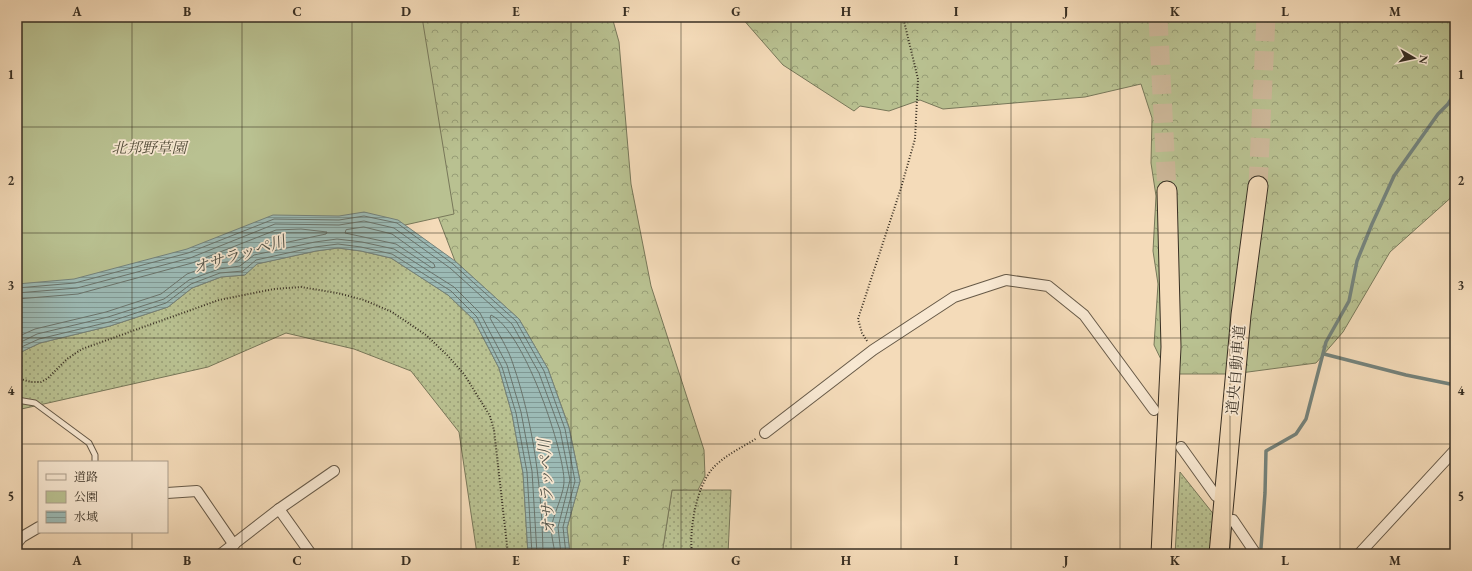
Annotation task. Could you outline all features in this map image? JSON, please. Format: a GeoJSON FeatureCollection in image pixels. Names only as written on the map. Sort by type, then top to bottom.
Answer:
{"type":"FeatureCollection","features":[{"type":"Feature","properties":{"kind":"highway","name":"道央自動車道"},"geometry":{"type":"LineString","coordinates":[[1219,554],[1241,315],[1258,186]]}},
{"type":"Feature","properties":{"kind":"highway"},"geometry":{"type":"LineString","coordinates":[[1161,554],[1171,347],[1168,190]]}},
{"type":"Feature","properties":{"kind":"street"},"geometry":{"type":"LineString","coordinates":[[765,433],[873,350],[954,297],[1006,280],[1048,286],[1084,316],[1154,410]]}},
{"type":"Feature","properties":{"kind":"street"},"geometry":{"type":"LineString","coordinates":[[1181,447],[1216,496]]}},
{"type":"Feature","properties":{"kind":"street"},"geometry":{"type":"LineString","coordinates":[[1359,554],[1455,450]]}},
{"type":"Feature","properties":{"kind":"street"},"geometry":{"type":"LineString","coordinates":[[221,554],[280,509],[334,472]]}},
{"type":"Feature","properties":{"kind":"street"},"geometry":{"type":"LineString","coordinates":[[168,493],[197,491],[234,545]]}},
{"type":"Feature","properties":{"kind":"street"},"geometry":{"type":"LineString","coordinates":[[280,509],[311,554]]}},
{"type":"Feature","properties":{"kind":"street"},"geometry":{"type":"LineString","coordinates":[[1232,520],[1256,554]]}},
{"type":"Feature","properties":{"kind":"street"},"geometry":{"type":"LineString","coordinates":[[17,543],[22,537],[38,528]]}},
{"type":"Feature","properties":{"kind":"lane"},"geometry":{"type":"LineString","coordinates":[[17,400],[35,403],[89,443],[95,455],[95,461]]}},
{"type":"Feature","properties":{"kind":"path"},"geometry":{"type":"LineString","coordinates":[[873,350],[862,334],[858,319],[901,188],[915,139],[918,79],[903,17]]}},
{"type":"Feature","properties":{"kind":"path"},"geometry":{"type":"LineString","coordinates":[[17,378],[31,382],[41,382],[48,378],[67,359],[82,349],[219,300],[274,289],[301,287],[337,293],[364,300],[392,312],[426,335],[464,374],[485,405],[494,430],[508,554]]}},
{"type":"Feature","properties":{"kind":"path"},"geometry":{"type":"LineString","coordinates":[[692,554],[690,540],[694,514],[706,477],[722,461],[765,433]]}},
{"type":"Feature","properties":{"kind":"green space","name":"北邦野草園"},"geometry":{"type":"Polygon","coordinates":[[[17,17],[422,17],[454,214],[17,312],[17,17]]]}},
{"type":"Feature","properties":{"kind":"green space"},"geometry":{"type":"Polygon","coordinates":[[[379,17],[612,17],[619,42],[631,184],[651,286],[704,450],[705,476],[698,490],[672,490],[662,554],[570,554],[567,528],[580,481],[569,427],[548,369],[519,319],[455,261],[397,109],[379,17]]]}},
{"type":"Feature","properties":{"kind":"green space"},"geometry":{"type":"Polygon","coordinates":[[[741,17],[1455,17],[1455,194],[1390,252],[1343,332],[1316,363],[1233,374],[1168,374],[1154,345],[1158,284],[1153,251],[1156,196],[1151,163],[1152,118],[1141,84],[1085,97],[943,109],[920,100],[889,111],[860,106],[854,111],[783,65],[741,17]]]}},
{"type":"Feature","properties":{"kind":"green space"},"geometry":{"type":"Polygon","coordinates":[[[338,248],[361,251],[391,258],[448,295],[474,320],[499,368],[512,414],[523,473],[528,554],[477,554],[459,432],[411,371],[354,349],[286,333],[208,367],[17,410],[17,354],[40,343],[110,326],[168,307],[192,288],[221,277],[244,275],[256,264],[316,251],[338,248]]]}},
{"type":"Feature","properties":{"kind":"green space"},"geometry":{"type":"Polygon","coordinates":[[[1180,472],[1215,516],[1211,554],[1175,554],[1180,472]]]}},
{"type":"Feature","properties":{"kind":"green space"},"geometry":{"type":"Polygon","coordinates":[[[672,490],[731,490],[728,554],[662,554],[672,490]]]}},
{"type":"Feature","properties":{"kind":"water","name":"オサラッペ川"},"geometry":{"type":"Polygon","coordinates":[[[364,212],[398,220],[455,261],[519,319],[548,369],[569,428],[580,481],[567,528],[570,554],[528,554],[523,473],[512,414],[499,368],[474,320],[448,295],[391,258],[361,251],[338,248],[316,251],[257,264],[245,275],[221,277],[192,288],[168,307],[110,326],[40,343],[17,354],[17,284],[74,279],[187,249],[273,215],[339,216],[364,212]]]}},
{"type":"Feature","properties":{"kind":"waterway"},"geometry":{"type":"LineString","coordinates":[[1261,548],[1266,451],[1296,434],[1306,419],[1326,342],[1349,301],[1357,261],[1372,224],[1394,176],[1438,114],[1448,104],[1455,93]]}},
{"type":"Feature","properties":{"kind":"waterway"},"geometry":{"type":"LineString","coordinates":[[1324,354],[1406,375],[1455,385]]}},
{"type":"Feature","properties":{"kind":"tunnel"},"geometry":{"type":"LineString","coordinates":[[1158,17],[1167,191]]}},
{"type":"Feature","properties":{"kind":"tunnel"},"geometry":{"type":"LineString","coordinates":[[1258,186],[1266,17]]}}]}
